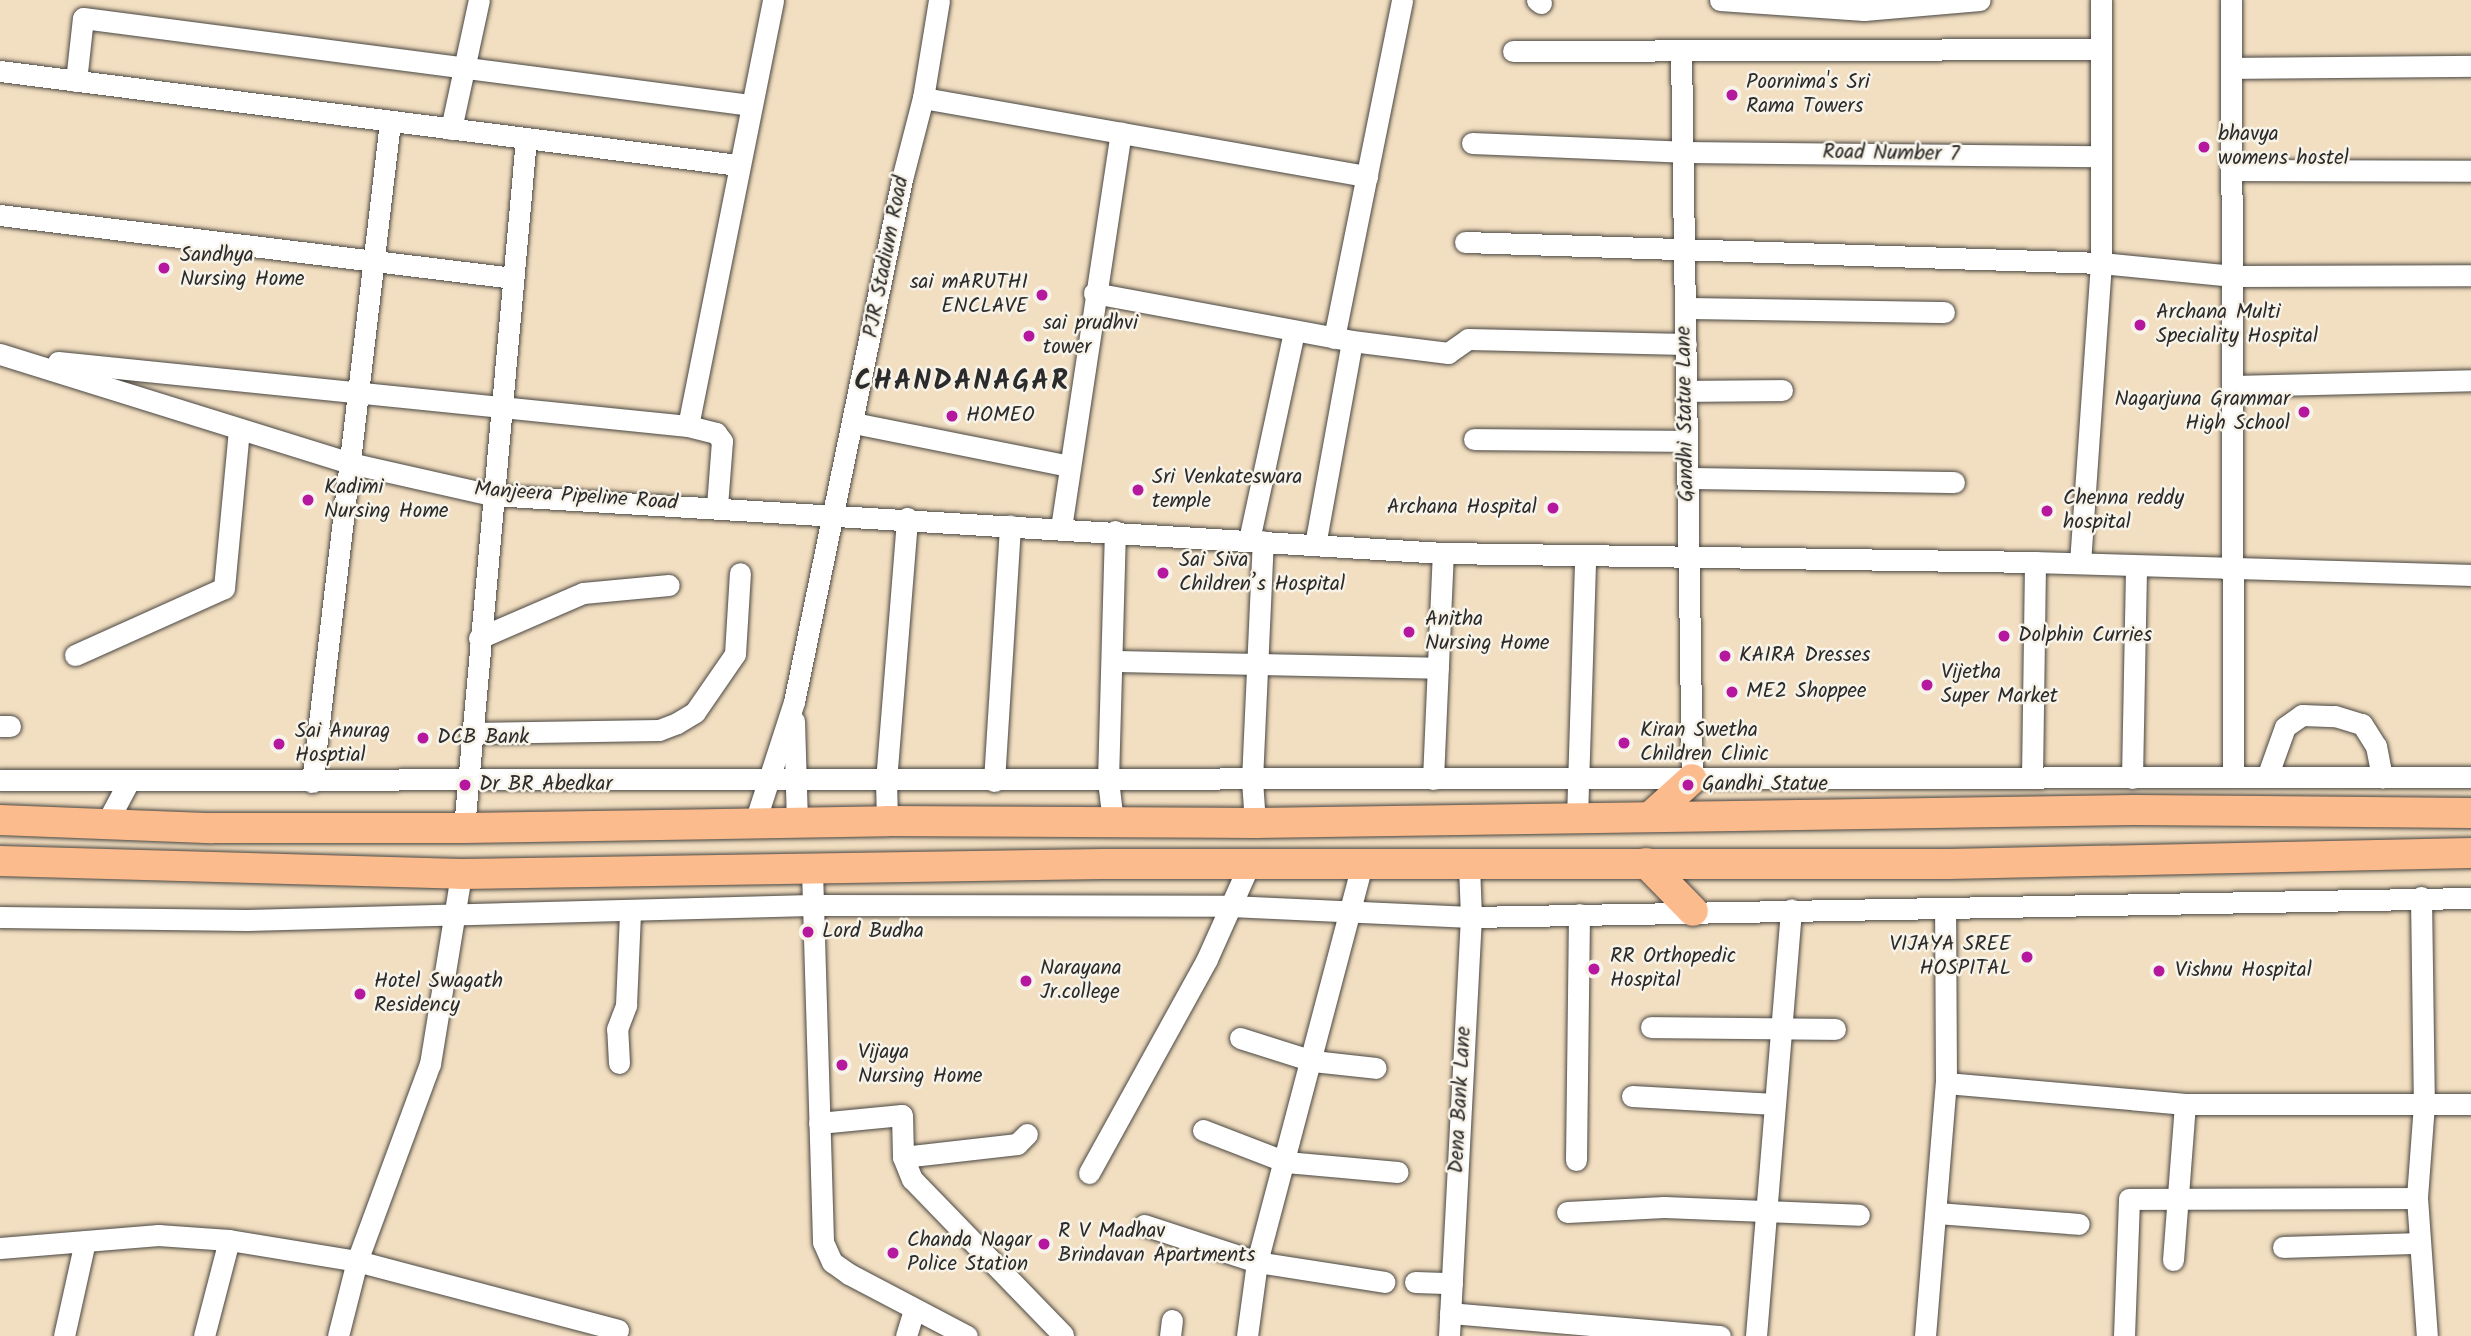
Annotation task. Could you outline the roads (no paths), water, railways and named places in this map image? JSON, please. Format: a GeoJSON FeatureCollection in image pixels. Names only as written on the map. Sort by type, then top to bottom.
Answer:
{"type":"FeatureCollection","features":[{"type":"Feature","properties":{"kind":"highway"},"geometry":{"type":"LineString","coordinates":[[1651,816],[1692,779]]}},
{"type":"Feature","properties":{"kind":"highway"},"geometry":{"type":"LineString","coordinates":[[0,820],[241,828],[464,828],[887,821],[1049,825],[1112,822],[1255,824],[2134,810],[2471,813]]}},
{"type":"Feature","properties":{"kind":"highway"},"geometry":{"type":"LineString","coordinates":[[1047,865],[1049,825]]}},
{"type":"Feature","properties":{"kind":"highway"},"geometry":{"type":"LineString","coordinates":[[237,867],[241,828]]}},
{"type":"Feature","properties":{"kind":"highway"},"geometry":{"type":"LineString","coordinates":[[0,860],[461,874],[1047,865],[1695,862],[1936,864],[2471,853]]}},
{"type":"Feature","properties":{"kind":"highway"},"geometry":{"type":"LineString","coordinates":[[1646,863],[1693,911]]}},
{"type":"Feature","properties":{"kind":"street"},"geometry":{"type":"LineString","coordinates":[[451,129],[479,0]]}},
{"type":"Feature","properties":{"kind":"street"},"geometry":{"type":"LineString","coordinates":[[688,426],[773,0]]}},
{"type":"Feature","properties":{"kind":"street","name":"PJR Stadium Road"},"geometry":{"type":"LineString","coordinates":[[794,702],[836,514],[902,179],[923,99],[939,0]]}},
{"type":"Feature","properties":{"kind":"street"},"geometry":{"type":"LineString","coordinates":[[1315,545],[1367,176],[1402,0]]}},
{"type":"Feature","properties":{"kind":"street"},"geometry":{"type":"LineString","coordinates":[[1720,0],[1864,10],[1980,0]]}},
{"type":"Feature","properties":{"kind":"street"},"geometry":{"type":"LineString","coordinates":[[2080,563],[2101,263],[2101,0]]}},
{"type":"Feature","properties":{"kind":"street"},"geometry":{"type":"LineString","coordinates":[[2231,0],[2233,777]]}},
{"type":"Feature","properties":{"kind":"street"},"geometry":{"type":"LineString","coordinates":[[76,81],[83,18],[464,65],[751,105]]}},
{"type":"Feature","properties":{"kind":"street"},"geometry":{"type":"LineString","coordinates":[[1513,51],[2099,48]]}},
{"type":"Feature","properties":{"kind":"street","name":"Gandhi Statue Lane"},"geometry":{"type":"LineString","coordinates":[[1681,50],[1692,779]]}},
{"type":"Feature","properties":{"kind":"street"},"geometry":{"type":"LineString","coordinates":[[2233,68],[2471,66]]}},
{"type":"Feature","properties":{"kind":"street"},"geometry":{"type":"LineString","coordinates":[[0,71],[738,165]]}},
{"type":"Feature","properties":{"kind":"street"},"geometry":{"type":"LineString","coordinates":[[923,99],[1367,176]]}},
{"type":"Feature","properties":{"kind":"street"},"geometry":{"type":"LineString","coordinates":[[312,782],[390,122]]}},
{"type":"Feature","properties":{"kind":"street"},"geometry":{"type":"LineString","coordinates":[[1061,528],[1094,293],[1121,133]]}},
{"type":"Feature","properties":{"kind":"street"},"geometry":{"type":"LineString","coordinates":[[464,828],[465,782],[526,139]]}},
{"type":"Feature","properties":{"kind":"street","name":"Road Number 7"},"geometry":{"type":"LineString","coordinates":[[1472,143],[1683,152],[2099,156]]}},
{"type":"Feature","properties":{"kind":"street"},"geometry":{"type":"LineString","coordinates":[[2233,170],[2471,172]]}},
{"type":"Feature","properties":{"kind":"street"},"geometry":{"type":"LineString","coordinates":[[0,215],[513,278]]}},
{"type":"Feature","properties":{"kind":"street"},"geometry":{"type":"LineString","coordinates":[[1465,242],[1684,252],[2101,263],[2233,276],[2471,275]]}},
{"type":"Feature","properties":{"kind":"street"},"geometry":{"type":"LineString","coordinates":[[1094,293],[1294,331],[1448,353],[1468,339],[1686,344]]}},
{"type":"Feature","properties":{"kind":"street"},"geometry":{"type":"LineString","coordinates":[[1685,308],[1944,312]]}},
{"type":"Feature","properties":{"kind":"street"},"geometry":{"type":"LineString","coordinates":[[1255,824],[1252,780],[1257,663],[1256,541],[1294,331]]}},
{"type":"Feature","properties":{"kind":"street"},"geometry":{"type":"LineString","coordinates":[[8,356],[500,404],[688,426],[716,433],[722,442],[717,506]]}},
{"type":"Feature","properties":{"kind":"street","name":"Manjeera Pipeline Road"},"geometry":{"type":"LineString","coordinates":[[8,356],[350,464],[492,495],[717,506],[1444,553],[2035,562],[2471,575]]}},
{"type":"Feature","properties":{"kind":"street"},"geometry":{"type":"LineString","coordinates":[[2233,386],[2471,380]]}},
{"type":"Feature","properties":{"kind":"street"},"geometry":{"type":"LineString","coordinates":[[1686,391],[1782,390]]}},
{"type":"Feature","properties":{"kind":"street"},"geometry":{"type":"LineString","coordinates":[[854,423],[1070,466]]}},
{"type":"Feature","properties":{"kind":"street"},"geometry":{"type":"LineString","coordinates":[[75,655],[224,588],[239,430]]}},
{"type":"Feature","properties":{"kind":"street"},"geometry":{"type":"LineString","coordinates":[[1474,439],[1687,441]]}},
{"type":"Feature","properties":{"kind":"street"},"geometry":{"type":"LineString","coordinates":[[1687,478],[1954,482]]}},
{"type":"Feature","properties":{"kind":"street"},"geometry":{"type":"LineString","coordinates":[[887,821],[886,781],[908,518]]}},
{"type":"Feature","properties":{"kind":"street"},"geometry":{"type":"LineString","coordinates":[[994,780],[1010,524]]}},
{"type":"Feature","properties":{"kind":"street"},"geometry":{"type":"LineString","coordinates":[[1112,822],[1108,780],[1115,661],[1115,531]]}},
{"type":"Feature","properties":{"kind":"street"},"geometry":{"type":"LineString","coordinates":[[1433,779],[1444,553]]}},
{"type":"Feature","properties":{"kind":"street"},"geometry":{"type":"LineString","coordinates":[[1577,818],[1585,557]]}},
{"type":"Feature","properties":{"kind":"street"},"geometry":{"type":"LineString","coordinates":[[2032,778],[2035,562]]}},
{"type":"Feature","properties":{"kind":"street"},"geometry":{"type":"LineString","coordinates":[[2132,778],[2136,567]]}},
{"type":"Feature","properties":{"kind":"street"},"geometry":{"type":"LineString","coordinates":[[470,733],[659,730],[677,723],[695,712],[735,654],[740,573]]}},
{"type":"Feature","properties":{"kind":"street"},"geometry":{"type":"LineString","coordinates":[[479,638],[583,593],[669,585]]}},
{"type":"Feature","properties":{"kind":"street"},"geometry":{"type":"LineString","coordinates":[[1115,661],[1438,668]]}},
{"type":"Feature","properties":{"kind":"street"},"geometry":{"type":"LineString","coordinates":[[754,825],[794,702]]}},
{"type":"Feature","properties":{"kind":"street"},"geometry":{"type":"LineString","coordinates":[[794,702],[797,824]]}},
{"type":"Feature","properties":{"kind":"street"},"geometry":{"type":"LineString","coordinates":[[2267,777],[2285,727],[2302,715],[2335,716],[2362,724],[2376,746],[2382,777]]}},
{"type":"Feature","properties":{"kind":"street"},"geometry":{"type":"LineString","coordinates":[[0,780],[465,782],[2471,777]]}},
{"type":"Feature","properties":{"kind":"street"},"geometry":{"type":"LineString","coordinates":[[106,824],[129,781]]}},
{"type":"Feature","properties":{"kind":"street"},"geometry":{"type":"LineString","coordinates":[[1247,1336],[1257,1262],[1313,1061],[1362,864]]}},
{"type":"Feature","properties":{"kind":"street","name":"Dena Bank Lane"},"geometry":{"type":"LineString","coordinates":[[1449,1336],[1471,917],[1469,864]]}},
{"type":"Feature","properties":{"kind":"street"},"geometry":{"type":"LineString","coordinates":[[1089,1172],[1207,959],[1250,865]]}},
{"type":"Feature","properties":{"kind":"street"},"geometry":{"type":"LineString","coordinates":[[812,870],[811,905],[830,1124],[825,1249],[832,1262],[849,1274],[967,1336]]}},
{"type":"Feature","properties":{"kind":"street"},"geometry":{"type":"LineString","coordinates":[[338,1336],[359,1254],[430,1064],[461,874]]}},
{"type":"Feature","properties":{"kind":"street"},"geometry":{"type":"LineString","coordinates":[[2421,897],[2424,1104],[2417,1198],[2427,1336]]}},
{"type":"Feature","properties":{"kind":"street"},"geometry":{"type":"LineString","coordinates":[[0,917],[247,920],[454,913],[630,913],[811,905],[1230,906],[1351,915],[1471,917],[2471,898]]}},
{"type":"Feature","properties":{"kind":"street"},"geometry":{"type":"LineString","coordinates":[[1925,1336],[1946,1083],[1945,908]]}},
{"type":"Feature","properties":{"kind":"street"},"geometry":{"type":"LineString","coordinates":[[1756,1336],[1791,909]]}},
{"type":"Feature","properties":{"kind":"street"},"geometry":{"type":"LineString","coordinates":[[619,1063],[617,1029],[626,1005],[630,913]]}},
{"type":"Feature","properties":{"kind":"street"},"geometry":{"type":"LineString","coordinates":[[1576,1160],[1579,914]]}},
{"type":"Feature","properties":{"kind":"street"},"geometry":{"type":"LineString","coordinates":[[1651,1027],[1835,1029]]}},
{"type":"Feature","properties":{"kind":"street"},"geometry":{"type":"LineString","coordinates":[[1240,1038],[1313,1061],[1376,1068]]}},
{"type":"Feature","properties":{"kind":"street"},"geometry":{"type":"LineString","coordinates":[[1946,1083],[2185,1104],[2471,1104]]}},
{"type":"Feature","properties":{"kind":"street"},"geometry":{"type":"LineString","coordinates":[[1632,1096],[1775,1104]]}},
{"type":"Feature","properties":{"kind":"street"},"geometry":{"type":"LineString","coordinates":[[2173,1259],[2185,1104]]}},
{"type":"Feature","properties":{"kind":"street"},"geometry":{"type":"LineString","coordinates":[[830,1124],[862,1117],[902,1115],[903,1157],[912,1179],[1063,1335]]}},
{"type":"Feature","properties":{"kind":"street"},"geometry":{"type":"LineString","coordinates":[[1203,1130],[1286,1162],[1398,1172]]}},
{"type":"Feature","properties":{"kind":"street"},"geometry":{"type":"LineString","coordinates":[[903,1157],[1017,1144],[1027,1134]]}},
{"type":"Feature","properties":{"kind":"street"},"geometry":{"type":"LineString","coordinates":[[2124,1336],[2130,1199],[2177,1201],[2417,1198]]}},
{"type":"Feature","properties":{"kind":"street"},"geometry":{"type":"LineString","coordinates":[[1567,1212],[1664,1207],[1859,1215]]}},
{"type":"Feature","properties":{"kind":"street"},"geometry":{"type":"LineString","coordinates":[[1937,1213],[2079,1224]]}},
{"type":"Feature","properties":{"kind":"street"},"geometry":{"type":"LineString","coordinates":[[1144,1225],[1257,1262],[1384,1282]]}},
{"type":"Feature","properties":{"kind":"street"},"geometry":{"type":"LineString","coordinates":[[0,1248],[159,1235],[359,1254],[618,1330]]}},
{"type":"Feature","properties":{"kind":"street"},"geometry":{"type":"LineString","coordinates":[[204,1336],[229,1240]]}},
{"type":"Feature","properties":{"kind":"street"},"geometry":{"type":"LineString","coordinates":[[64,1336],[85,1241]]}},
{"type":"Feature","properties":{"kind":"street"},"geometry":{"type":"LineString","coordinates":[[2283,1247],[2420,1243]]}},
{"type":"Feature","properties":{"kind":"street"},"geometry":{"type":"LineString","coordinates":[[1415,1282],[1452,1283]]}},
{"type":"Feature","properties":{"kind":"street"},"geometry":{"type":"LineString","coordinates":[[906,1336],[914,1309]]}},
{"type":"Feature","properties":{"kind":"street"},"geometry":{"type":"LineString","coordinates":[[1450,1313],[1720,1336]]}},
{"type":"Feature","properties":{"kind":"place","name":"Poornima's Sri Rama Towers"},"geometry":{"type":"Point","coordinates":[1732,95]}},
{"type":"Feature","properties":{"kind":"place","name":"bhavya womens hostel"},"geometry":{"type":"Point","coordinates":[2204,147]}},
{"type":"Feature","properties":{"kind":"place","name":"Sandhya Nursing Home"},"geometry":{"type":"Point","coordinates":[164,268]}},
{"type":"Feature","properties":{"kind":"place","name":"sai mARUTHI ENCLAVE"},"geometry":{"type":"Point","coordinates":[1042,295]}},
{"type":"Feature","properties":{"kind":"place","name":"Archana Multi Speciality Hospital"},"geometry":{"type":"Point","coordinates":[2140,325]}},
{"type":"Feature","properties":{"kind":"place","name":"sai prudhvi tower"},"geometry":{"type":"Point","coordinates":[1029,336]}},
{"type":"Feature","properties":{"kind":"place","name":"Nagarjuna Grammar High School"},"geometry":{"type":"Point","coordinates":[2304,412]}},
{"type":"Feature","properties":{"kind":"place","name":"HOMEO"},"geometry":{"type":"Point","coordinates":[952,416]}},
{"type":"Feature","properties":{"kind":"place","name":"Sri Venkateswara temple"},"geometry":{"type":"Point","coordinates":[1138,490]}},
{"type":"Feature","properties":{"kind":"place","name":"Kadimi Nursing Home"},"geometry":{"type":"Point","coordinates":[308,500]}},
{"type":"Feature","properties":{"kind":"place","name":"Archana Hospital"},"geometry":{"type":"Point","coordinates":[1553,508]}},
{"type":"Feature","properties":{"kind":"place","name":"Chenna reddy hospital"},"geometry":{"type":"Point","coordinates":[2047,511]}},
{"type":"Feature","properties":{"kind":"place","name":"Sai Siva Children’s Hospital"},"geometry":{"type":"Point","coordinates":[1163,573]}},
{"type":"Feature","properties":{"kind":"place","name":"Anitha Nursing Home"},"geometry":{"type":"Point","coordinates":[1409,632]}},
{"type":"Feature","properties":{"kind":"place","name":"Dolphin Curries"},"geometry":{"type":"Point","coordinates":[2004,636]}},
{"type":"Feature","properties":{"kind":"place","name":"KAIRA Dresses"},"geometry":{"type":"Point","coordinates":[1725,656]}},
{"type":"Feature","properties":{"kind":"place","name":"Vijetha Super Market"},"geometry":{"type":"Point","coordinates":[1927,685]}},
{"type":"Feature","properties":{"kind":"place","name":"ME2 Shoppee"},"geometry":{"type":"Point","coordinates":[1732,692]}},
{"type":"Feature","properties":{"kind":"place","name":"DCB Bank"},"geometry":{"type":"Point","coordinates":[423,738]}},
{"type":"Feature","properties":{"kind":"place","name":"Kiran Swetha Children Clinic"},"geometry":{"type":"Point","coordinates":[1624,743]}},
{"type":"Feature","properties":{"kind":"place","name":"Sai Anurag Hosptial"},"geometry":{"type":"Point","coordinates":[279,744]}},
{"type":"Feature","properties":{"kind":"place","name":"Dr BR Abedkar"},"geometry":{"type":"Point","coordinates":[465,785]}},
{"type":"Feature","properties":{"kind":"place","name":"Gandhi Statue"},"geometry":{"type":"Point","coordinates":[1688,785]}},
{"type":"Feature","properties":{"kind":"place","name":"Lord Budha"},"geometry":{"type":"Point","coordinates":[808,932]}},
{"type":"Feature","properties":{"kind":"place","name":"VIJAYA SREE HOSPITAL"},"geometry":{"type":"Point","coordinates":[2027,957]}},
{"type":"Feature","properties":{"kind":"place","name":"RR Orthopedic Hospital"},"geometry":{"type":"Point","coordinates":[1594,969]}},
{"type":"Feature","properties":{"kind":"place","name":"Vishnu Hospital"},"geometry":{"type":"Point","coordinates":[2159,971]}},
{"type":"Feature","properties":{"kind":"place","name":"Narayana Jr.college"},"geometry":{"type":"Point","coordinates":[1026,981]}},
{"type":"Feature","properties":{"kind":"place","name":"Hotel Swagath Residency"},"geometry":{"type":"Point","coordinates":[360,994]}},
{"type":"Feature","properties":{"kind":"place","name":"Vijaya Nursing Home"},"geometry":{"type":"Point","coordinates":[842,1065]}},
{"type":"Feature","properties":{"kind":"place","name":"R V Madhav Brindavan Apartments"},"geometry":{"type":"Point","coordinates":[1044,1244]}},
{"type":"Feature","properties":{"kind":"place","name":"Chanda Nagar Police Station"},"geometry":{"type":"Point","coordinates":[893,1253]}},
{"type":"Feature","properties":{"kind":"district","name":"CHANDANAGAR"},"geometry":{"type":"Point","coordinates":[962,382]}}]}
